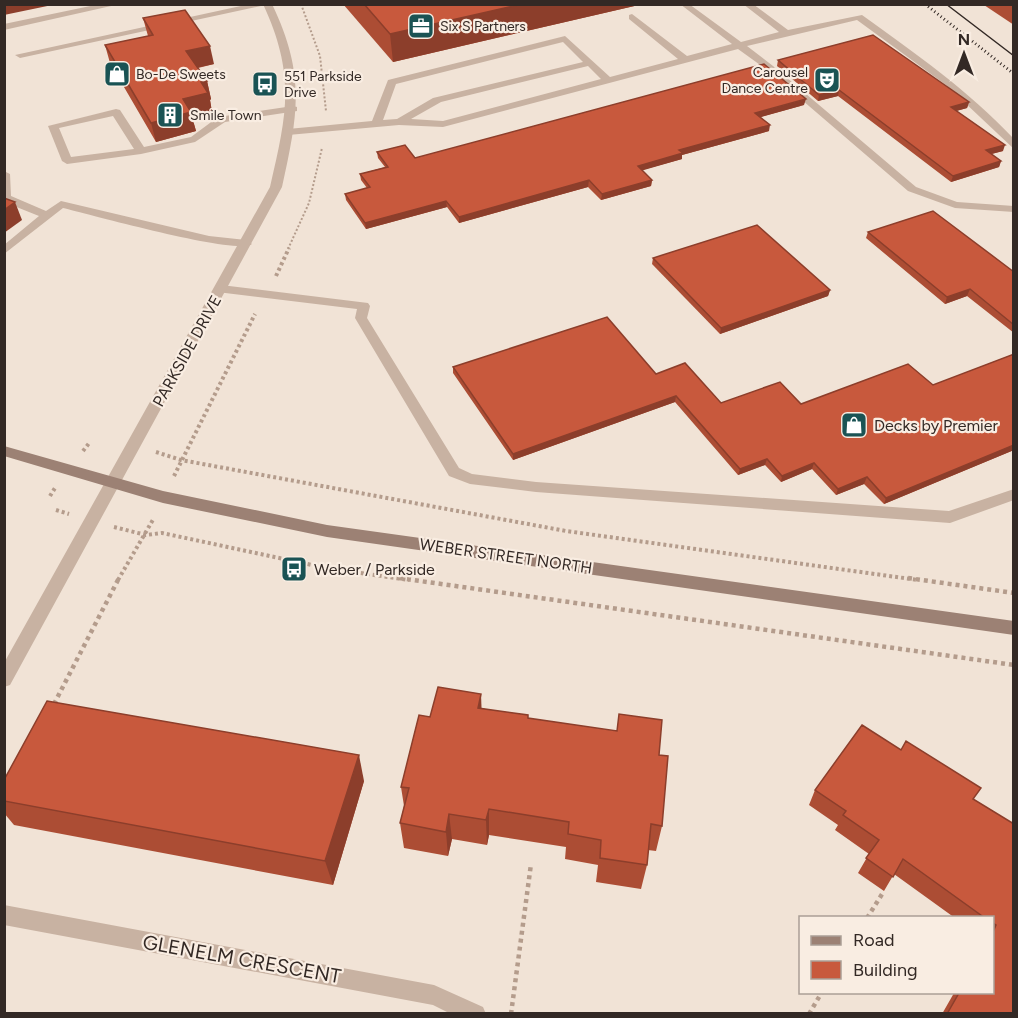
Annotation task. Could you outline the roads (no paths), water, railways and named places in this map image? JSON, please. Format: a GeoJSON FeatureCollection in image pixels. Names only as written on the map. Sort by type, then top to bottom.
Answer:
{"type":"FeatureCollection","features":[{"type":"Feature","properties":{"kind":"main road","name":"WEBER STREET NORTH"},"geometry":{"type":"LineString","coordinates":[[4,450],[163,497],[327,531],[1014,628]]}},
{"type":"Feature","properties":{"kind":"street"},"geometry":{"type":"LineString","coordinates":[[4,27],[116,4]]}},
{"type":"Feature","properties":{"kind":"street"},"geometry":{"type":"LineString","coordinates":[[20,55],[266,4]]}},
{"type":"Feature","properties":{"kind":"street","name":"PARKSIDE DRIVE"},"geometry":{"type":"LineString","coordinates":[[4,680],[276,187],[293,109],[290,63],[278,25],[266,4]]}},
{"type":"Feature","properties":{"kind":"street"},"geometry":{"type":"LineString","coordinates":[[747,4],[786,33]]}},
{"type":"Feature","properties":{"kind":"street"},"geometry":{"type":"LineString","coordinates":[[684,5],[770,68],[912,189],[955,205],[1014,209]]}},
{"type":"Feature","properties":{"kind":"street"},"geometry":{"type":"LineString","coordinates":[[632,17],[685,60]]}},
{"type":"Feature","properties":{"kind":"street"},"geometry":{"type":"LineString","coordinates":[[288,132],[399,122],[443,124],[739,45],[858,17],[950,83],[980,109],[1014,146]]}},
{"type":"Feature","properties":{"kind":"street"},"geometry":{"type":"LineString","coordinates":[[376,124],[392,82],[565,39],[608,80]]}},
{"type":"Feature","properties":{"kind":"street"},"geometry":{"type":"LineString","coordinates":[[399,122],[437,100],[590,63]]}},
{"type":"Feature","properties":{"kind":"street"},"geometry":{"type":"LineString","coordinates":[[141,151],[116,112],[53,126],[67,161],[141,151],[195,139],[222,119],[293,109]]}},
{"type":"Feature","properties":{"kind":"street"},"geometry":{"type":"LineString","coordinates":[[4,174],[4,198],[48,215]]}},
{"type":"Feature","properties":{"kind":"street"},"geometry":{"type":"LineString","coordinates":[[4,252],[61,204],[208,240],[246,244]]}},
{"type":"Feature","properties":{"kind":"street"},"geometry":{"type":"LineString","coordinates":[[221,289],[364,306],[361,318],[454,472],[470,479],[536,487],[950,517],[1014,494]]}},
{"type":"Feature","properties":{"kind":"street","name":"GLENELM CRESCENT"},"geometry":{"type":"LineString","coordinates":[[4,915],[434,995],[476,1014]]}},
{"type":"Feature","properties":{"kind":"tram line"},"geometry":{"type":"LineString","coordinates":[[946,4],[1014,56]]}},
{"type":"Feature","properties":{"kind":"railway"},"geometry":{"type":"LineString","coordinates":[[925,4],[1014,74]]}},
{"type":"Feature","properties":{"kind":"place","name":"Six S Partners"},"geometry":{"type":"Point","coordinates":[421,26]}},
{"type":"Feature","properties":{"kind":"place","name":"Bo-De Sweets"},"geometry":{"type":"Point","coordinates":[117,74]}},
{"type":"Feature","properties":{"kind":"place","name":"Carousel Dance Centre"},"geometry":{"type":"Point","coordinates":[827,80]}},
{"type":"Feature","properties":{"kind":"place","name":"551 Parkside Drive"},"geometry":{"type":"Point","coordinates":[265,84]}},
{"type":"Feature","properties":{"kind":"place","name":"Smile Town"},"geometry":{"type":"Point","coordinates":[170,115]}},
{"type":"Feature","properties":{"kind":"place","name":"Decks by Premier"},"geometry":{"type":"Point","coordinates":[854,425]}},
{"type":"Feature","properties":{"kind":"place","name":"Weber / Parkside"},"geometry":{"type":"Point","coordinates":[294,569]}}]}
